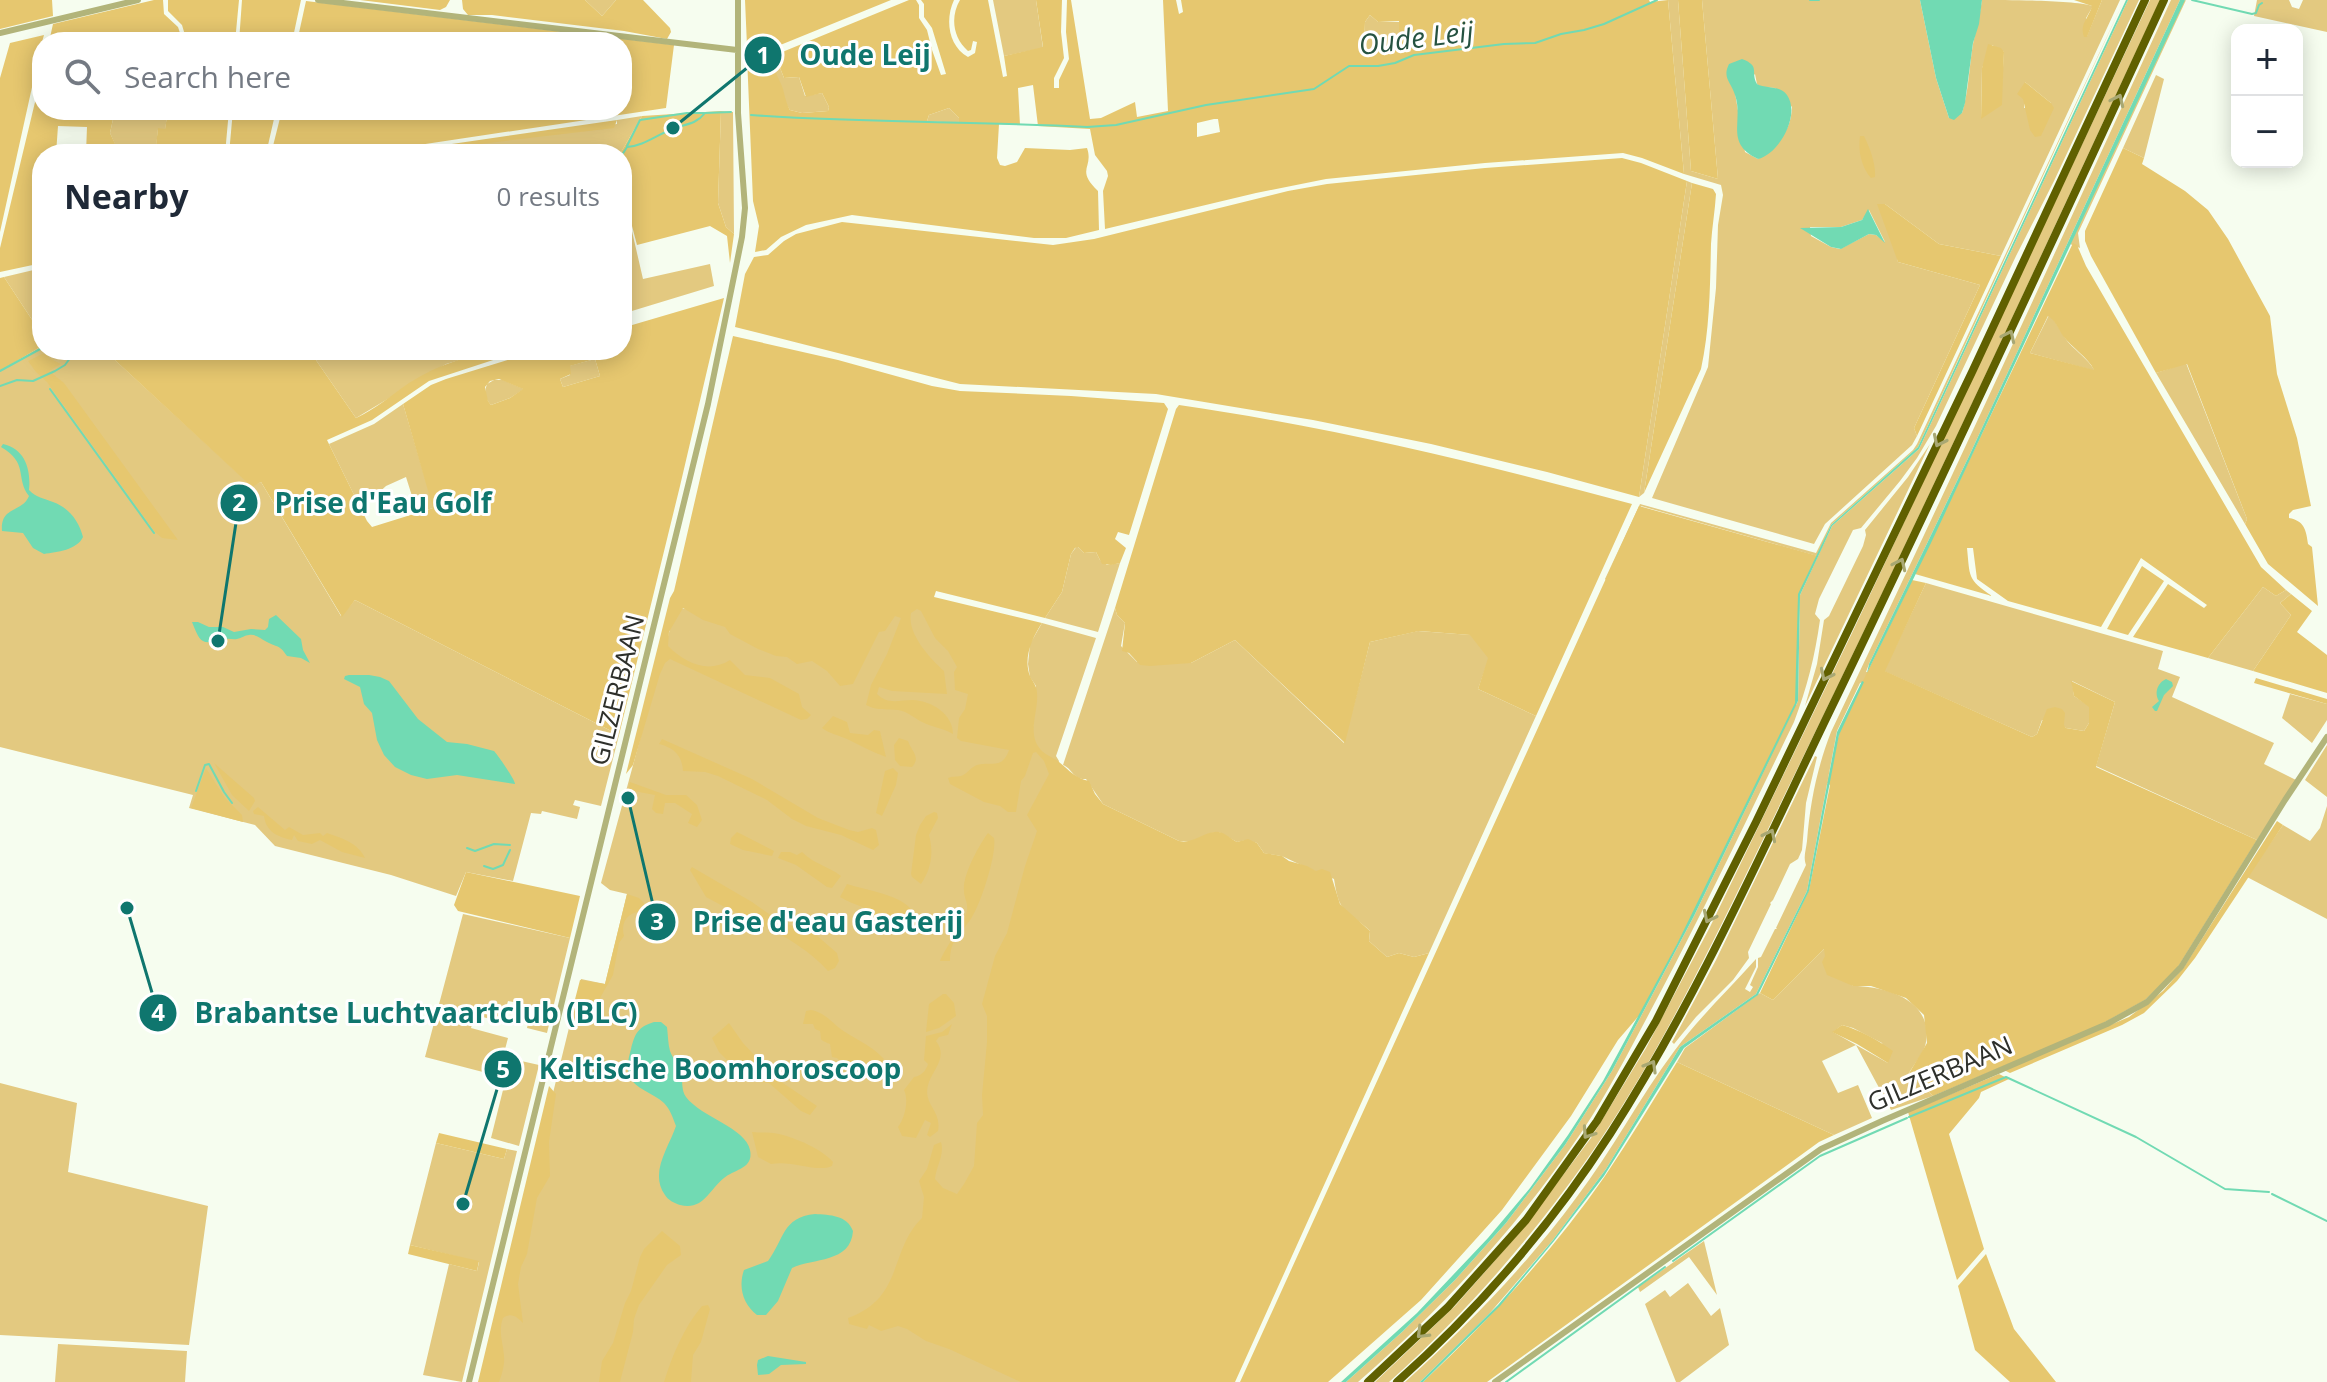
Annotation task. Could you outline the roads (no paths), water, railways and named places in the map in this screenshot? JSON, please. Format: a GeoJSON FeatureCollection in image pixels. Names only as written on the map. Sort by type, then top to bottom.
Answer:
{"type":"FeatureCollection","features":[{"type":"Feature","properties":{"kind":"highway"},"geometry":{"type":"LineString","coordinates":[[1368,1382],[1448,1307],[1526,1220],[1597,1121],[1656,1021],[1756,822],[2145,0]]}},
{"type":"Feature","properties":{"kind":"highway"},"geometry":{"type":"LineString","coordinates":[[1397,1382],[1461,1321],[1514,1262],[1561,1202],[1610,1133],[1681,1014],[2005,346],[2164,0]]}},
{"type":"Feature","properties":{"kind":"street"},"geometry":{"type":"LineString","coordinates":[[0,33],[138,0]]}},
{"type":"Feature","properties":{"kind":"street"},"geometry":{"type":"LineString","coordinates":[[318,0],[586,32]]}},
{"type":"Feature","properties":{"kind":"street","name":"GILZERBAAN"},"geometry":{"type":"LineString","coordinates":[[469,1382],[700,434],[740,252],[745,208],[738,113],[738,0]]}},
{"type":"Feature","properties":{"kind":"street"},"geometry":{"type":"LineString","coordinates":[[632,37],[737,50]]}},
{"type":"Feature","properties":{"kind":"street","name":"GILZERBAAN"},"geometry":{"type":"LineString","coordinates":[[1495,1382],[1821,1149],[2107,1024],[2147,1002],[2170,981],[2190,955],[2327,737]]}},
{"type":"Feature","properties":{"kind":"waterway","name":"Oude Leij"},"geometry":{"type":"LineString","coordinates":[[751,115],[1087,127],[1116,125],[1206,105],[1314,89],[1349,66],[1378,66],[1414,55],[1535,43],[1604,24],[1657,0]]}},
{"type":"Feature","properties":{"kind":"waterway","name":"Oude Leij"},"geometry":{"type":"LineString","coordinates":[[1810,0],[1819,0]]}},
{"type":"Feature","properties":{"kind":"waterway","name":"Oude Leij"},"geometry":{"type":"LineString","coordinates":[[2192,0],[2252,14],[2262,3]]}},
{"type":"Feature","properties":{"kind":"waterway","name":"Oude Leij"},"geometry":{"type":"LineString","coordinates":[[632,146],[693,123],[705,113],[731,112]]}},
{"type":"Feature","properties":{"kind":"waterway","name":"Oude Leij"},"geometry":{"type":"LineString","coordinates":[[628,144],[640,120],[704,113]]}},
{"type":"Feature","properties":{"kind":"waterway","name":"Oude Leij"},"geometry":{"type":"LineString","coordinates":[[0,371],[32,353]]}},
{"type":"Feature","properties":{"kind":"waterway","name":"Oude Leij"},"geometry":{"type":"LineString","coordinates":[[0,386],[17,380],[33,381],[55,371],[69,360]]}},
{"type":"Feature","properties":{"kind":"waterway"},"geometry":{"type":"LineString","coordinates":[[50,389],[154,533]]}},
{"type":"Feature","properties":{"kind":"waterway"},"geometry":{"type":"LineString","coordinates":[[196,791],[205,765],[209,764],[232,803]]}},
{"type":"Feature","properties":{"kind":"waterway"},"geometry":{"type":"LineString","coordinates":[[467,848],[475,851],[494,844],[510,845]]}},
{"type":"Feature","properties":{"kind":"waterway"},"geometry":{"type":"LineString","coordinates":[[484,866],[493,869],[503,865],[510,850]]}},
{"type":"Feature","properties":{"kind":"waterway"},"geometry":{"type":"LineString","coordinates":[[1909,1117],[2006,1077],[2136,1137],[2225,1189],[2269,1192]]}},
{"type":"Feature","properties":{"kind":"waterway"},"geometry":{"type":"LineString","coordinates":[[1673,1261],[1820,1156],[1907,1118]]}},
{"type":"Feature","properties":{"kind":"waterway"},"geometry":{"type":"LineString","coordinates":[[2272,1194],[2327,1221]]}},
{"type":"Feature","properties":{"kind":"waterway"},"geometry":{"type":"LineString","coordinates":[[1506,1382],[1665,1267]]}},
{"type":"Feature","properties":{"kind":"place","name":"Oude Leij"},"geometry":{"type":"Point","coordinates":[673,128]}},
{"type":"Feature","properties":{"kind":"place","name":"Prise d'Eau Golf"},"geometry":{"type":"Point","coordinates":[218,641]}},
{"type":"Feature","properties":{"kind":"place","name":"Prise d'eau Gasterij"},"geometry":{"type":"Point","coordinates":[628,798]}},
{"type":"Feature","properties":{"kind":"place","name":"Brabantse Luchtvaartclub (BLC)"},"geometry":{"type":"Point","coordinates":[127,908]}},
{"type":"Feature","properties":{"kind":"place","name":"Keltische Boomhoroscoop"},"geometry":{"type":"Point","coordinates":[463,1204]}}]}
